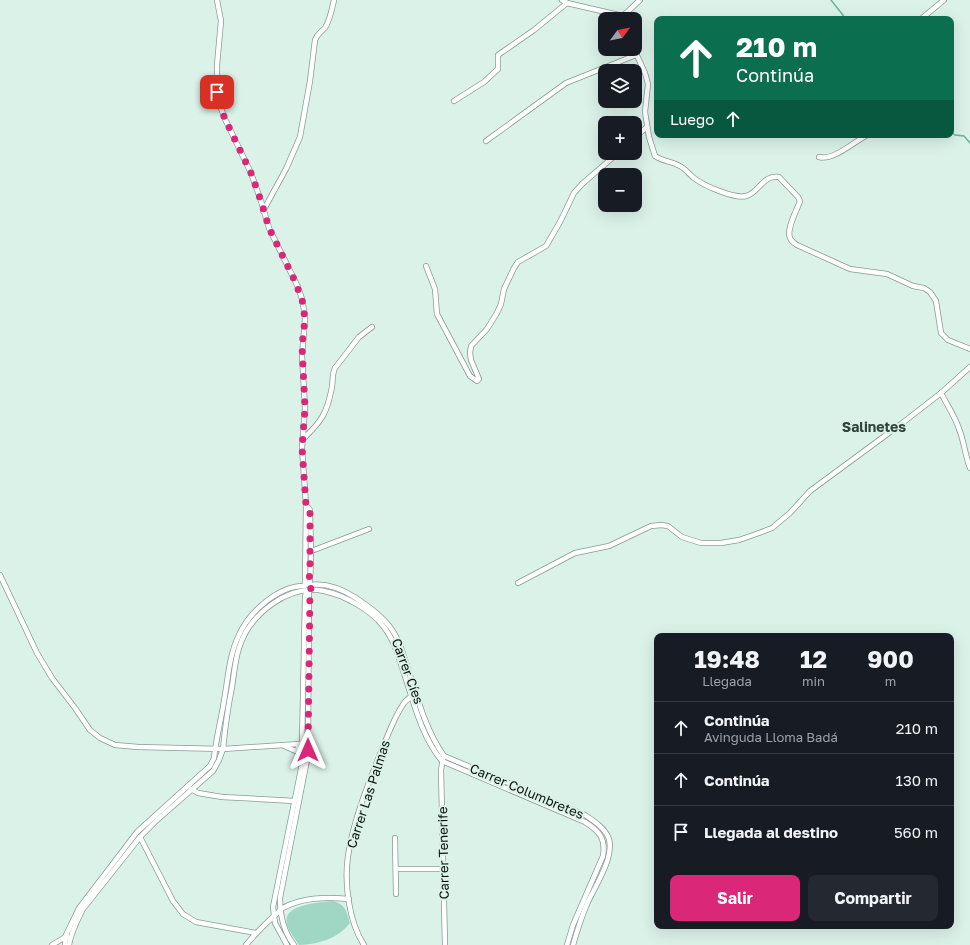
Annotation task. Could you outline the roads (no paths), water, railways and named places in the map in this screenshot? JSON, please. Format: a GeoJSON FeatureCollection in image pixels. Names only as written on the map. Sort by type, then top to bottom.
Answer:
{"type":"FeatureCollection","features":[{"type":"Feature","properties":{"kind":"street"},"geometry":{"type":"LineString","coordinates":[[217,0],[221,21],[216,79],[219,103],[251,173],[269,228],[298,288],[303,304],[305,319],[302,351],[305,408],[303,439],[306,506],[310,510],[307,588],[308,749],[280,898],[281,920],[288,938],[294,945]]}},
{"type":"Feature","properties":{"kind":"street"},"geometry":{"type":"LineString","coordinates":[[263,211],[300,137],[310,81],[315,40],[317,34],[325,28],[334,0]]}},
{"type":"Feature","properties":{"kind":"street"},"geometry":{"type":"LineString","coordinates":[[562,0],[567,3],[601,12]]}},
{"type":"Feature","properties":{"kind":"street"},"geometry":{"type":"LineString","coordinates":[[629,12],[640,0]]}},
{"type":"Feature","properties":{"kind":"street"},"geometry":{"type":"LineString","coordinates":[[925,16],[944,0]]}},
{"type":"Feature","properties":{"kind":"street"},"geometry":{"type":"LineString","coordinates":[[454,101],[484,82],[498,69],[498,55],[534,30],[567,3]]}},
{"type":"Feature","properties":{"kind":"street"},"geometry":{"type":"LineString","coordinates":[[486,141],[566,83],[634,56]]}},
{"type":"Feature","properties":{"kind":"street"},"geometry":{"type":"LineString","coordinates":[[636,56],[645,73],[648,84],[645,112],[647,127],[655,156],[678,165],[697,180],[730,194],[745,196],[753,193],[762,182],[776,176],[779,177],[800,201],[789,229],[790,238],[792,241],[797,245],[850,269],[887,274],[913,286],[924,288],[930,292],[936,301],[941,333],[948,340],[970,349]]}},
{"type":"Feature","properties":{"kind":"street"},"geometry":{"type":"LineString","coordinates":[[642,131],[647,127]]}},
{"type":"Feature","properties":{"kind":"street"},"geometry":{"type":"LineString","coordinates":[[819,157],[831,157],[862,138]]}},
{"type":"Feature","properties":{"kind":"street"},"geometry":{"type":"LineString","coordinates":[[426,266],[435,289],[437,314],[470,376],[477,381],[479,379],[471,360],[471,346],[487,329],[497,313],[501,304],[504,289],[514,268],[518,262],[546,246],[574,193],[582,184],[610,160]]}},
{"type":"Feature","properties":{"kind":"street"},"geometry":{"type":"LineString","coordinates":[[303,439],[323,418],[330,396],[332,373],[335,368],[359,337],[372,328]]}},
{"type":"Feature","properties":{"kind":"street"},"geometry":{"type":"LineString","coordinates":[[518,583],[575,552],[609,546],[652,526],[668,526],[682,537],[701,543],[721,543],[740,540],[772,528],[790,513],[810,491],[901,424],[970,367]]}},
{"type":"Feature","properties":{"kind":"street"},"geometry":{"type":"LineString","coordinates":[[940,393],[958,425],[970,468]]}},
{"type":"Feature","properties":{"kind":"street"},"geometry":{"type":"LineString","coordinates":[[308,550],[369,528]]}},
{"type":"Feature","properties":{"kind":"street"},"geometry":{"type":"LineString","coordinates":[[0,576],[44,665],[90,730],[100,738],[115,745],[138,747],[215,750],[301,744],[308,749]]}},
{"type":"Feature","properties":{"kind":"street","name":"Carrer Cíes"},"geometry":{"type":"LineString","coordinates":[[68,936],[79,908],[137,832],[210,766],[214,758],[232,658],[239,634],[250,619],[269,599],[278,593],[298,586],[332,592],[346,598],[366,610],[382,625],[396,648],[414,695],[429,741],[436,753],[443,759]]}},
{"type":"Feature","properties":{"kind":"street"},"geometry":{"type":"LineString","coordinates":[[287,945],[275,923],[273,907],[302,764],[300,753],[297,748],[301,744],[305,598],[307,588]]}},
{"type":"Feature","properties":{"kind":"street","name":"Carrer Cíes"},"geometry":{"type":"LineString","coordinates":[[68,936],[83,909],[140,837],[156,820],[213,771],[223,749],[235,664],[239,647],[246,633],[264,610],[278,600],[307,588]]}},
{"type":"Feature","properties":{"kind":"street","name":"Carrer Las Palmas"},"geometry":{"type":"LineString","coordinates":[[364,945],[350,912],[347,857],[360,810],[391,727],[405,701],[414,695]]}},
{"type":"Feature","properties":{"kind":"street"},"geometry":{"type":"LineString","coordinates":[[283,746],[300,753],[308,749]]}},
{"type":"Feature","properties":{"kind":"street","name":"Carrer Tenerife"},"geometry":{"type":"LineString","coordinates":[[443,759],[445,945]]}},
{"type":"Feature","properties":{"kind":"street","name":"Carrer Columbretes"},"geometry":{"type":"LineString","coordinates":[[443,759],[584,822],[598,832],[604,847],[602,856],[573,925],[568,945]]}},
{"type":"Feature","properties":{"kind":"street","name":"Carrer Columbretes"},"geometry":{"type":"LineString","coordinates":[[443,759],[585,815],[603,828],[608,838],[610,849],[609,858],[587,905],[578,927],[573,945]]}},
{"type":"Feature","properties":{"kind":"street"},"geometry":{"type":"LineString","coordinates":[[192,790],[198,793],[222,798],[295,801]]}},
{"type":"Feature","properties":{"kind":"street"},"geometry":{"type":"LineString","coordinates":[[140,837],[173,901],[183,914],[196,922],[256,932]]}},
{"type":"Feature","properties":{"kind":"street"},"geometry":{"type":"LineString","coordinates":[[395,838],[396,894]]}},
{"type":"Feature","properties":{"kind":"street"},"geometry":{"type":"LineString","coordinates":[[396,869],[443,869]]}},
{"type":"Feature","properties":{"kind":"street"},"geometry":{"type":"LineString","coordinates":[[246,945],[256,932],[280,910],[304,901],[326,897],[349,899]]}},
{"type":"Feature","properties":{"kind":"street"},"geometry":{"type":"LineString","coordinates":[[52,945],[68,936]]}},
{"type":"Feature","properties":{"kind":"street"},"geometry":{"type":"LineString","coordinates":[[64,945],[68,936]]}},
{"type":"Feature","properties":{"kind":"street"},"geometry":{"type":"LineString","coordinates":[[68,936],[69,945]]}},
{"type":"Feature","properties":{"kind":"waterway"},"geometry":{"type":"LineString","coordinates":[[831,0],[844,16]]}},
{"type":"Feature","properties":{"kind":"waterway"},"geometry":{"type":"LineString","coordinates":[[954,134],[964,136],[970,143]]}},
{"type":"Feature","properties":{"kind":"district","name":"Salinetes"},"geometry":{"type":"Point","coordinates":[874,427]}}]}
